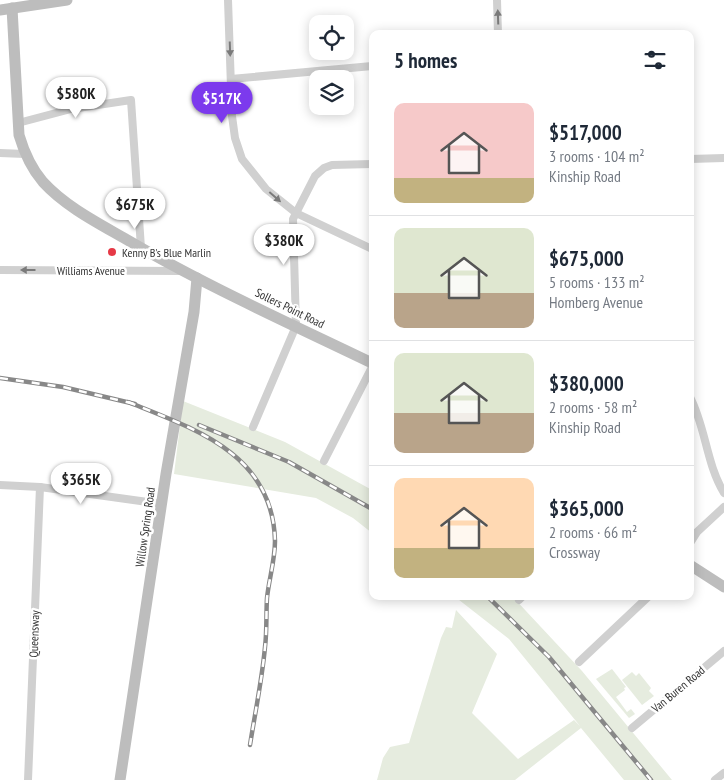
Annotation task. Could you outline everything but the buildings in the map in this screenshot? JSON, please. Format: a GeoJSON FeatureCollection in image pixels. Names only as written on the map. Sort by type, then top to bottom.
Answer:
{"type":"FeatureCollection","features":[{"type":"Feature","properties":{"kind":"street"},"geometry":{"type":"LineString","coordinates":[[8,6],[67,0]]}},
{"type":"Feature","properties":{"kind":"street"},"geometry":{"type":"LineString","coordinates":[[228,0],[233,127],[242,159],[266,189],[296,213],[369,248]]}},
{"type":"Feature","properties":{"kind":"street"},"geometry":{"type":"LineString","coordinates":[[497,0],[498,30]]}},
{"type":"Feature","properties":{"kind":"street","name":"Sollers Point Road"},"geometry":{"type":"LineString","coordinates":[[8,6],[18,123],[25,154],[37,174],[56,195],[77,210],[141,248],[197,278],[369,362]]}},
{"type":"Feature","properties":{"kind":"street"},"geometry":{"type":"LineString","coordinates":[[231,79],[369,66]]}},
{"type":"Feature","properties":{"kind":"street"},"geometry":{"type":"LineString","coordinates":[[18,123],[71,109],[131,100],[141,248]]}},
{"type":"Feature","properties":{"kind":"street"},"geometry":{"type":"LineString","coordinates":[[0,153],[25,154]]}},
{"type":"Feature","properties":{"kind":"street"},"geometry":{"type":"LineString","coordinates":[[694,159],[724,158]]}},
{"type":"Feature","properties":{"kind":"street"},"geometry":{"type":"LineString","coordinates":[[254,427],[296,326],[292,228],[296,213],[315,176],[324,168],[332,165],[369,164]]}},
{"type":"Feature","properties":{"kind":"street","name":"Williams Avenue"},"geometry":{"type":"LineString","coordinates":[[0,270],[182,270]]}},
{"type":"Feature","properties":{"kind":"street","name":"Willow Spring Road"},"geometry":{"type":"LineString","coordinates":[[120,780],[162,504],[194,312],[197,278]]}},
{"type":"Feature","properties":{"kind":"street"},"geometry":{"type":"LineString","coordinates":[[324,461],[369,373]]}},
{"type":"Feature","properties":{"kind":"street"},"geometry":{"type":"LineString","coordinates":[[694,406],[712,472],[724,493]]}},
{"type":"Feature","properties":{"kind":"street"},"geometry":{"type":"LineString","coordinates":[[0,485],[40,487],[162,504]]}},
{"type":"Feature","properties":{"kind":"street","name":"Queensway"},"geometry":{"type":"LineString","coordinates":[[28,780],[40,487]]}},
{"type":"Feature","properties":{"kind":"street"},"geometry":{"type":"LineString","coordinates":[[694,537],[724,508]]}},
{"type":"Feature","properties":{"kind":"street"},"geometry":{"type":"LineString","coordinates":[[694,568],[724,587]]}},
{"type":"Feature","properties":{"kind":"street"},"geometry":{"type":"LineString","coordinates":[[578,662],[645,600]]}},
{"type":"Feature","properties":{"kind":"street","name":"Van Buren Road"},"geometry":{"type":"LineString","coordinates":[[632,728],[724,651]]}},
{"type":"Feature","properties":{"kind":"street"},"geometry":{"type":"LineString","coordinates":[[715,780],[724,773]]}},
{"type":"Feature","properties":{"kind":"shaded area"},"geometry":{"type":"Polygon","coordinates":[[[183,401],[285,442],[369,488],[369,531],[353,518],[316,498],[174,474],[183,401]]]}},
{"type":"Feature","properties":{"kind":"shaded area"},"geometry":{"type":"Polygon","coordinates":[[[459,600],[516,600],[582,671],[672,780],[624,780],[581,728],[515,780],[377,780],[383,758],[390,747],[409,743],[441,638],[446,627],[452,628],[456,610],[497,654],[472,713],[518,759],[574,720],[580,726],[509,639],[459,600]]]}},
{"type":"Feature","properties":{"kind":"shaded area"},"geometry":{"type":"Polygon","coordinates":[[[612,669],[626,687],[616,697],[627,712],[631,709],[635,714],[629,718],[596,679],[612,669]]]}},
{"type":"Feature","properties":{"kind":"shaded area"},"geometry":{"type":"Polygon","coordinates":[[[632,672],[636,676],[639,673],[651,688],[649,691],[654,696],[642,705],[622,680],[632,672]]]}},
{"type":"Feature","properties":{"kind":"railway"},"geometry":{"type":"LineString","coordinates":[[0,378],[63,387],[135,404]]}},
{"type":"Feature","properties":{"kind":"railway"},"geometry":{"type":"LineString","coordinates":[[128,402],[179,423],[226,449],[245,466],[261,486],[271,511],[275,548],[267,598],[264,659],[250,745]]}},
{"type":"Feature","properties":{"kind":"railway"},"geometry":{"type":"LineString","coordinates":[[199,425],[289,462],[369,507]]}},
{"type":"Feature","properties":{"kind":"railway"},"geometry":{"type":"LineString","coordinates":[[491,600],[549,657],[651,780]]}},
{"type":"Feature","properties":{"kind":"place","name":"Kenny B's Blue Marlin"},"geometry":{"type":"Point","coordinates":[112,252]}}]}
